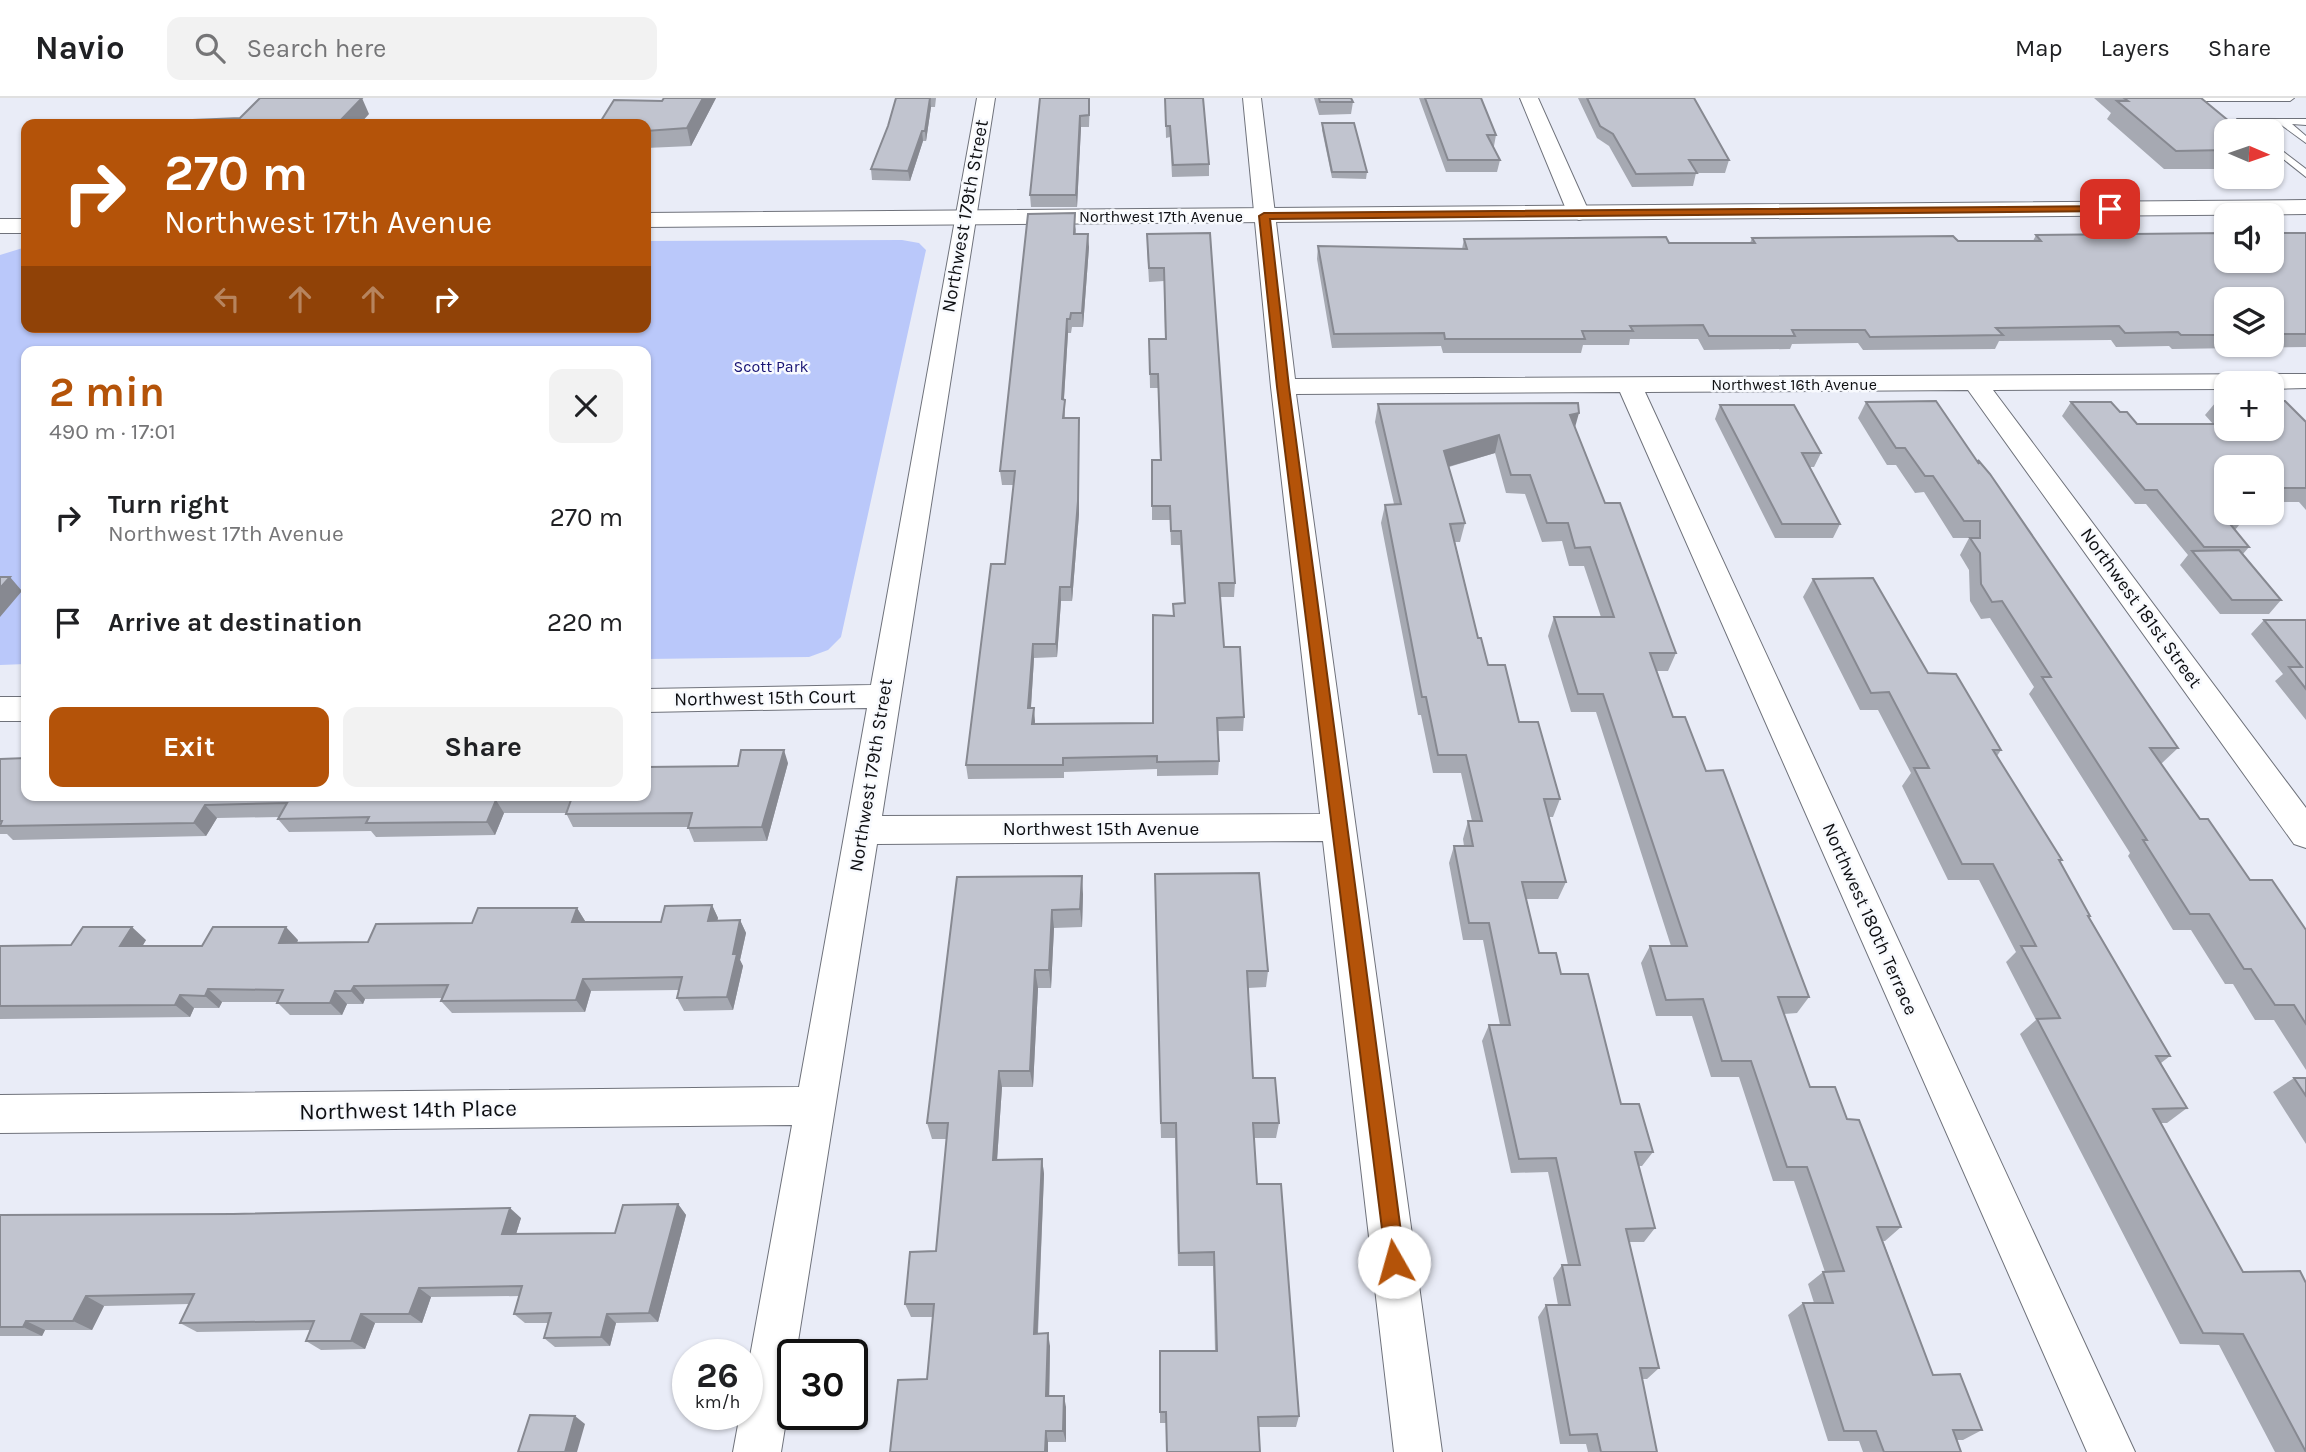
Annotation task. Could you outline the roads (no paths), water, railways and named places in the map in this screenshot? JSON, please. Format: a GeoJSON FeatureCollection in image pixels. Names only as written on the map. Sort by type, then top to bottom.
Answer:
{"type":"FeatureCollection","features":[{"type":"Feature","properties":{"kind":"street","name":"Northwest 179th Street"},"geometry":{"type":"LineString","coordinates":[[757,1452],[986,98]]}},
{"type":"Feature","properties":{"kind":"street"},"geometry":{"type":"LineString","coordinates":[[1252,98],[1283,387],[1418,1452]]}},
{"type":"Feature","properties":{"kind":"street"},"geometry":{"type":"LineString","coordinates":[[1528,98],[1579,214]]}},
{"type":"Feature","properties":{"kind":"street","name":"Northwest 17th Avenue"},"geometry":{"type":"LineString","coordinates":[[651,220],[2306,206]]}},
{"type":"Feature","properties":{"kind":"street","name":"Northwest 16th Avenue"},"geometry":{"type":"LineString","coordinates":[[1283,387],[2306,381]]}},
{"type":"Feature","properties":{"kind":"street","name":"Northwest 181st Street"},"geometry":{"type":"LineString","coordinates":[[1975,383],[2306,834]]}},
{"type":"Feature","properties":{"kind":"street","name":"Northwest 180th Terrace"},"geometry":{"type":"LineString","coordinates":[[1629,385],[2111,1452]]}},
{"type":"Feature","properties":{"kind":"street","name":"Northwest 15th Court"},"geometry":{"type":"LineString","coordinates":[[651,700],[884,696]]}},
{"type":"Feature","properties":{"kind":"street"},"geometry":{"type":"LineString","coordinates":[[0,709],[21,709]]}},
{"type":"Feature","properties":{"kind":"street","name":"Northwest 15th Avenue"},"geometry":{"type":"LineString","coordinates":[[861,830],[1340,827]]}},
{"type":"Feature","properties":{"kind":"street","name":"Northwest 14th Place"},"geometry":{"type":"LineString","coordinates":[[0,1114],[816,1106]]}},
{"type":"Feature","properties":{"kind":"lane"},"geometry":{"type":"LineString","coordinates":[[2201,98],[2290,98]]}},
{"type":"Feature","properties":{"kind":"lane"},"geometry":{"type":"LineString","coordinates":[[2284,122],[2306,122]]}},
{"type":"Feature","properties":{"kind":"lane"},"geometry":{"type":"LineString","coordinates":[[2284,123],[2306,140]]}},
{"type":"Feature","properties":{"kind":"lane"},"geometry":{"type":"LineString","coordinates":[[2284,156],[2306,174]]}},
{"type":"Feature","properties":{"kind":"park label","name":"Scott Park"},"geometry":{"type":"Point","coordinates":[771,366]}}]}
